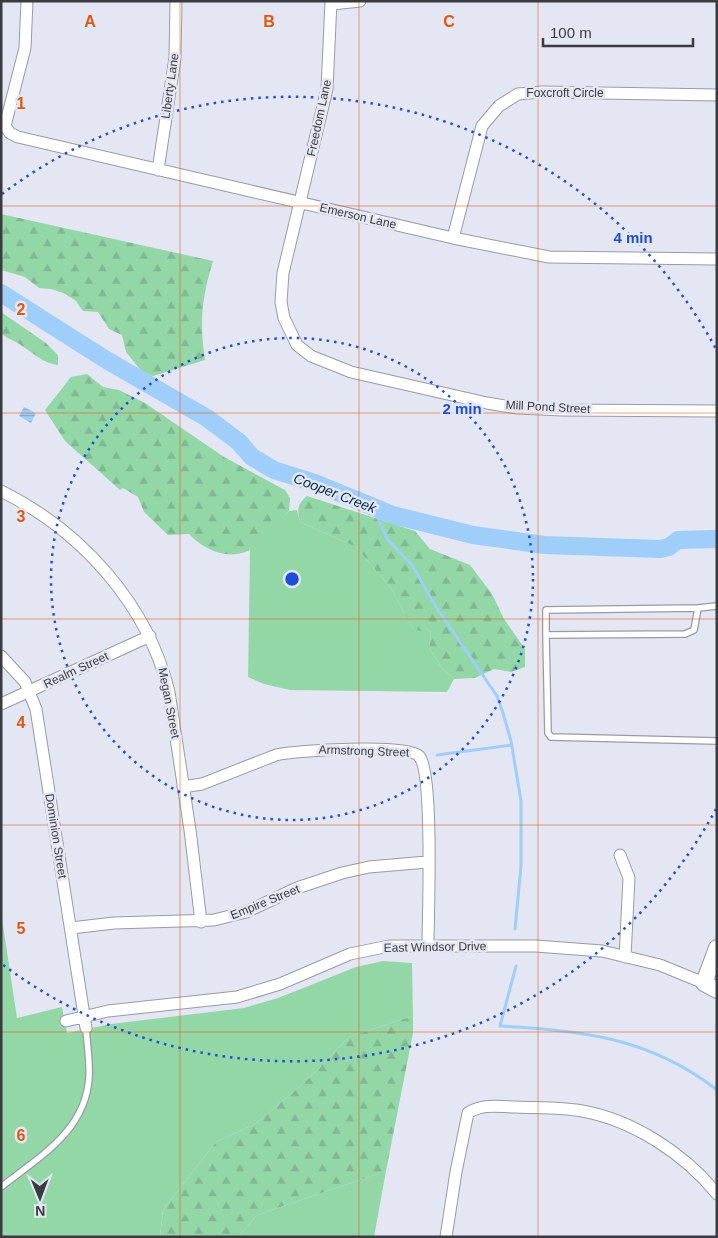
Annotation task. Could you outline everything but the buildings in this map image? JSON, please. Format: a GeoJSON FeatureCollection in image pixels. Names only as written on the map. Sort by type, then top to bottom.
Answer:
{"type":"FeatureCollection","features":[{"type":"Feature","properties":{"kind":"street","name":"Emerson Lane"},"geometry":{"type":"LineString","coordinates":[[27,1],[25,48],[6,126],[7,130],[18,138],[454,238],[549,257],[717,259]]}},
{"type":"Feature","properties":{"kind":"street","name":"Liberty Lane"},"geometry":{"type":"LineString","coordinates":[[158,170],[175,58],[176,1]]}},
{"type":"Feature","properties":{"kind":"street"},"geometry":{"type":"LineString","coordinates":[[332,2],[360,1]]}},
{"type":"Feature","properties":{"kind":"street","name":"Freedom Lane"},"geometry":{"type":"LineString","coordinates":[[300,203],[327,89],[332,2]]}},
{"type":"Feature","properties":{"kind":"street","name":"Foxcroft Circle"},"geometry":{"type":"LineString","coordinates":[[454,238],[482,126],[499,106],[518,94],[542,92],[717,95]]}},
{"type":"Feature","properties":{"kind":"street","name":"Mill Pond Street"},"geometry":{"type":"LineString","coordinates":[[300,203],[283,273],[281,302],[284,318],[297,345],[311,356],[351,372],[517,408],[717,411]]}},
{"type":"Feature","properties":{"kind":"street","name":"Megan Street"},"geometry":{"type":"LineString","coordinates":[[1,491],[39,514],[87,553],[131,603],[150,636],[164,670],[169,692],[200,922]]}},
{"type":"Feature","properties":{"kind":"street","name":"Realm Street"},"geometry":{"type":"LineString","coordinates":[[1,704],[150,636]]}},
{"type":"Feature","properties":{"kind":"street","name":"Dominion Street"},"geometry":{"type":"LineString","coordinates":[[1,656],[30,691],[36,709],[85,1022]]}},
{"type":"Feature","properties":{"kind":"street","name":"Armstrong Street"},"geometry":{"type":"LineString","coordinates":[[183,787],[202,784],[262,760],[288,752],[315,750],[413,752],[422,762],[426,784],[428,945]]}},
{"type":"Feature","properties":{"kind":"street"},"geometry":{"type":"LineString","coordinates":[[620,855],[629,878],[624,956]]}},
{"type":"Feature","properties":{"kind":"street","name":"Empire Street"},"geometry":{"type":"LineString","coordinates":[[71,928],[114,923],[200,922],[228,917],[246,912],[297,888],[342,873],[377,866],[427,862]]}},
{"type":"Feature","properties":{"kind":"street","name":"East Windsor Drive"},"geometry":{"type":"LineString","coordinates":[[66,1021],[85,1022],[237,997],[280,984],[364,950],[389,946],[562,947],[602,951],[660,965],[710,987]]}},
{"type":"Feature","properties":{"kind":"street"},"geometry":{"type":"LineString","coordinates":[[710,987],[717,948]]}},
{"type":"Feature","properties":{"kind":"street"},"geometry":{"type":"LineString","coordinates":[[446,1237],[456,1172],[468,1113],[476,1108],[487,1106],[544,1107],[582,1111],[615,1120],[649,1136],[676,1154],[717,1194]]}},
{"type":"Feature","properties":{"kind":"lane"},"geometry":{"type":"LineString","coordinates":[[717,606],[698,608],[546,610],[548,733],[550,738],[717,741]]}},
{"type":"Feature","properties":{"kind":"lane"},"geometry":{"type":"LineString","coordinates":[[546,635],[685,634],[694,630],[698,608]]}},
{"type":"Feature","properties":{"kind":"lane"},"geometry":{"type":"LineString","coordinates":[[1,1187],[66,1134],[79,1113],[89,1079],[85,1022]]}},
{"type":"Feature","properties":{"kind":"green space"},"geometry":{"type":"Polygon","coordinates":[[[1,214],[213,261],[206,286],[202,321],[205,360],[153,376],[142,372],[126,352],[122,335],[109,329],[98,312],[83,311],[75,300],[63,293],[39,288],[25,277],[1,270],[1,214]]]}},
{"type":"Feature","properties":{"kind":"green space"},"geometry":{"type":"Polygon","coordinates":[[[1,312],[46,343],[58,355],[58,365],[43,360],[1,333],[1,312]]]}},
{"type":"Feature","properties":{"kind":"green space"},"geometry":{"type":"Polygon","coordinates":[[[87,374],[103,387],[119,390],[145,403],[224,457],[285,490],[290,498],[289,511],[259,543],[242,553],[225,554],[217,552],[202,545],[189,534],[168,535],[144,512],[138,497],[123,488],[120,490],[65,441],[45,410],[71,377],[87,374]]]}},
{"type":"Feature","properties":{"kind":"green space"},"geometry":{"type":"Polygon","coordinates":[[[307,496],[415,531],[430,549],[470,565],[492,594],[504,619],[525,649],[525,667],[511,672],[494,669],[475,678],[454,679],[442,668],[429,648],[431,632],[426,628],[420,631],[413,629],[391,588],[356,547],[300,522],[299,508],[301,502],[307,496]]]}},
{"type":"Feature","properties":{"kind":"green space"},"geometry":{"type":"Polygon","coordinates":[[[297,510],[300,522],[356,547],[391,588],[413,629],[426,628],[431,632],[429,648],[442,668],[454,679],[447,692],[290,690],[264,684],[248,677],[250,550],[289,511],[297,510]]]}},
{"type":"Feature","properties":{"kind":"green space"},"geometry":{"type":"Polygon","coordinates":[[[1,912],[17,1018],[62,1007],[67,1033],[111,1024],[244,1008],[278,998],[356,967],[383,961],[412,963],[413,1016],[349,1037],[307,1080],[255,1124],[216,1142],[163,1210],[160,1237],[1,1237],[1,912]]]}},
{"type":"Feature","properties":{"kind":"green space"},"geometry":{"type":"Polygon","coordinates":[[[413,1016],[413,1033],[386,1171],[257,1215],[238,1237],[160,1237],[163,1210],[216,1142],[255,1124],[307,1080],[349,1037],[413,1016]]]}},
{"type":"Feature","properties":{"kind":"green space"},"geometry":{"type":"Polygon","coordinates":[[[386,1171],[374,1237],[238,1237],[257,1215],[386,1171]]]}},
{"type":"Feature","properties":{"kind":"water"},"geometry":{"type":"Polygon","coordinates":[[[24,407],[36,413],[31,423],[19,416],[24,407]]]}},
{"type":"Feature","properties":{"kind":"waterway","name":"Cooper Creek"},"geometry":{"type":"LineString","coordinates":[[1,293],[108,361],[207,418],[239,442],[252,457],[274,470],[315,483],[393,515],[473,535],[544,545],[660,549],[669,547],[678,540],[717,539]]}},
{"type":"Feature","properties":{"kind":"waterway"},"geometry":{"type":"LineString","coordinates":[[374,509],[387,539],[412,565],[436,607],[497,696],[503,713],[511,741],[521,801],[521,866],[515,929]]}},
{"type":"Feature","properties":{"kind":"waterway"},"geometry":{"type":"LineString","coordinates":[[437,755],[512,745]]}},
{"type":"Feature","properties":{"kind":"waterway"},"geometry":{"type":"LineString","coordinates":[[516,966],[500,1026],[559,1030],[614,1040],[641,1048],[667,1059],[692,1072],[717,1090]]}}]}
